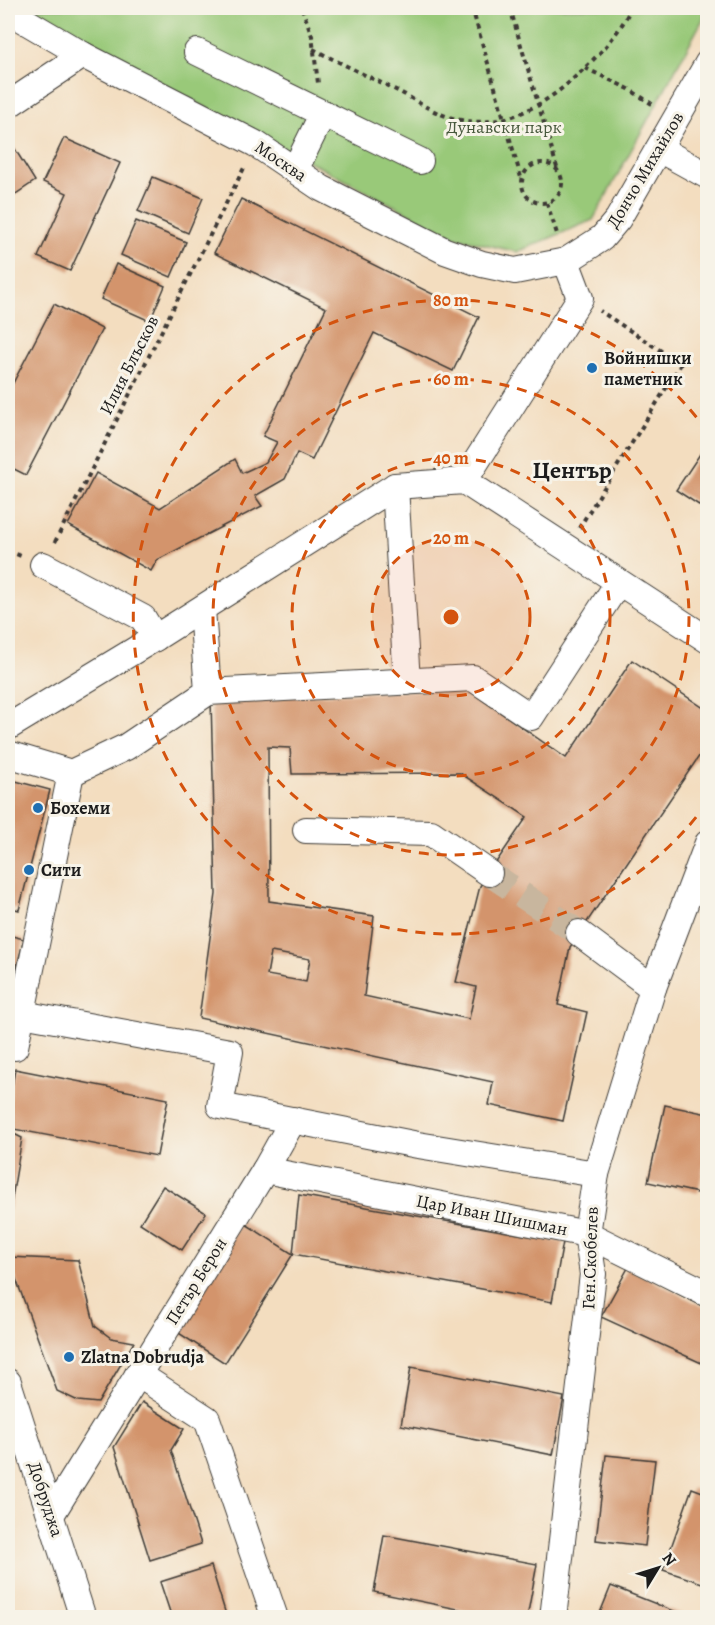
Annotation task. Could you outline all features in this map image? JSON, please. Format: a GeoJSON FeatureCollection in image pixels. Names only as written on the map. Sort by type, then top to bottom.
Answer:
{"type":"FeatureCollection","features":[{"type":"Feature","properties":{"kind":"street","name":"Москва"},"geometry":{"type":"LineString","coordinates":[[8,11],[83,55],[256,144],[321,188],[444,251],[482,264],[515,270],[566,261]]}},
{"type":"Feature","properties":{"kind":"street"},"geometry":{"type":"LineString","coordinates":[[197,52],[420,161]]}},
{"type":"Feature","properties":{"kind":"street"},"geometry":{"type":"LineString","coordinates":[[8,105],[83,55]]}},
{"type":"Feature","properties":{"kind":"street","name":"Дончо Михайлов"},"geometry":{"type":"LineString","coordinates":[[566,261],[602,238],[618,219],[708,63]]}},
{"type":"Feature","properties":{"kind":"street"},"geometry":{"type":"LineString","coordinates":[[295,170],[323,113]]}},
{"type":"Feature","properties":{"kind":"street"},"geometry":{"type":"LineString","coordinates":[[659,149],[708,176]]}},
{"type":"Feature","properties":{"kind":"street"},"geometry":{"type":"LineString","coordinates":[[464,481],[580,298],[566,261]]}},
{"type":"Feature","properties":{"kind":"street"},"geometry":{"type":"LineString","coordinates":[[8,727],[202,609],[395,486],[464,481],[708,640]]}},
{"type":"Feature","properties":{"kind":"street"},"geometry":{"type":"LineString","coordinates":[[395,486],[407,682]]}},
{"type":"Feature","properties":{"kind":"street"},"geometry":{"type":"LineString","coordinates":[[43,565],[143,618],[155,638]]}},
{"type":"Feature","properties":{"kind":"street"},"geometry":{"type":"LineString","coordinates":[[8,754],[71,772],[126,747],[208,692],[473,678],[531,717],[618,583]]}},
{"type":"Feature","properties":{"kind":"street"},"geometry":{"type":"LineString","coordinates":[[202,609],[208,692]]}},
{"type":"Feature","properties":{"kind":"street"},"geometry":{"type":"LineString","coordinates":[[8,1046],[15,1047],[71,772]]}},
{"type":"Feature","properties":{"kind":"street"},"geometry":{"type":"LineString","coordinates":[[306,830],[431,833],[489,873]]}},
{"type":"Feature","properties":{"kind":"street","name":"Ген.Скобелев"},"geometry":{"type":"LineString","coordinates":[[553,1617],[593,1274],[587,1233],[596,1174],[653,988],[708,843]]}},
{"type":"Feature","properties":{"kind":"street"},"geometry":{"type":"LineString","coordinates":[[579,933],[653,988]]}},
{"type":"Feature","properties":{"kind":"street"},"geometry":{"type":"LineString","coordinates":[[22,1014],[230,1052],[220,1106],[418,1145],[596,1174]]}},
{"type":"Feature","properties":{"kind":"street","name":"Петър Берон"},"geometry":{"type":"LineString","coordinates":[[51,1515],[265,1170],[293,1120]]}},
{"type":"Feature","properties":{"kind":"street","name":"Цар Иван Шишман"},"geometry":{"type":"LineString","coordinates":[[265,1170],[587,1233],[708,1293]]}},
{"type":"Feature","properties":{"kind":"street"},"geometry":{"type":"LineString","coordinates":[[138,1374],[207,1419],[275,1617]]}},
{"type":"Feature","properties":{"kind":"street","name":"Добруджа"},"geometry":{"type":"LineString","coordinates":[[8,1382],[83,1617]]}},
{"type":"Feature","properties":{"kind":"path"},"geometry":{"type":"LineString","coordinates":[[302,8],[314,49],[323,113]]}},
{"type":"Feature","properties":{"kind":"path"},"geometry":{"type":"LineString","coordinates":[[472,8],[526,196],[539,204],[547,203],[554,199],[562,186],[510,8]]}},
{"type":"Feature","properties":{"kind":"path"},"geometry":{"type":"LineString","coordinates":[[314,49],[449,117],[476,121],[504,118],[523,114],[539,106],[585,68],[622,26],[631,8]]}},
{"type":"Feature","properties":{"kind":"path"},"geometry":{"type":"LineString","coordinates":[[585,68],[629,89],[676,119]]}},
{"type":"Feature","properties":{"kind":"path","name":"Илия Блъсков"},"geometry":{"type":"LineString","coordinates":[[43,565],[256,144]]}},
{"type":"Feature","properties":{"kind":"path"},"geometry":{"type":"LineString","coordinates":[[522,181],[529,168],[536,164],[544,163],[558,171]]}},
{"type":"Feature","properties":{"kind":"path"},"geometry":{"type":"LineString","coordinates":[[547,203],[566,261]]}},
{"type":"Feature","properties":{"kind":"path"},"geometry":{"type":"LineString","coordinates":[[566,549],[681,364],[580,298]]}},
{"type":"Feature","properties":{"kind":"path"},"geometry":{"type":"LineString","coordinates":[[8,551],[43,565]]}},
{"type":"Feature","properties":{"kind":"green space","name":"Дунавски парк"},"geometry":{"type":"Polygon","coordinates":[[[15,8],[707,8],[708,10],[593,220],[517,252],[454,237],[15,8]]]}},
{"type":"Feature","properties":{"kind":"building"},"geometry":{"type":"Polygon","coordinates":[[[8,138],[35,181],[8,199],[8,138]]]}},
{"type":"Feature","properties":{"kind":"building"},"geometry":{"type":"Polygon","coordinates":[[[64,138],[120,163],[70,271],[38,257],[67,193],[43,182],[64,138]]]}},
{"type":"Feature","properties":{"kind":"building"},"geometry":{"type":"Polygon","coordinates":[[[153,177],[203,198],[188,233],[138,211],[153,177]]]}},
{"type":"Feature","properties":{"kind":"building"},"geometry":{"type":"Polygon","coordinates":[[[241,199],[479,317],[453,371],[374,333],[312,460],[297,453],[285,479],[255,496],[262,506],[157,560],[151,571],[68,525],[96,473],[160,508],[235,459],[242,473],[266,462],[277,442],[263,436],[326,308],[214,253],[241,199]]]}},
{"type":"Feature","properties":{"kind":"building"},"geometry":{"type":"Polygon","coordinates":[[[136,221],[186,242],[171,277],[121,255],[136,221]]]}},
{"type":"Feature","properties":{"kind":"building"},"geometry":{"type":"Polygon","coordinates":[[[116,264],[165,286],[150,321],[101,299],[116,264]]]}},
{"type":"Feature","properties":{"kind":"building"},"geometry":{"type":"Polygon","coordinates":[[[54,304],[102,329],[26,475],[8,466],[8,385],[11,387],[54,304]]]}},
{"type":"Feature","properties":{"kind":"building"},"geometry":{"type":"Polygon","coordinates":[[[708,442],[708,511],[676,490],[708,442]]]}},
{"type":"Feature","properties":{"kind":"building"},"geometry":{"type":"Polygon","coordinates":[[[632,660],[708,711],[708,743],[570,947],[558,1005],[587,1012],[563,1121],[489,1105],[493,1082],[199,1018],[216,894],[211,700],[465,688],[566,758],[632,660]],[[268,747],[269,901],[374,916],[364,996],[469,1019],[476,987],[456,982],[480,886],[527,817],[460,773],[292,774],[290,748],[268,747]],[[271,952],[267,975],[306,982],[310,959],[271,952]]]}},
{"type":"Feature","properties":{"kind":"building"},"geometry":{"type":"Polygon","coordinates":[[[8,779],[50,790],[19,910],[8,907],[8,779]]]}},
{"type":"Feature","properties":{"kind":"building"},"geometry":{"type":"Polygon","coordinates":[[[8,935],[24,939],[8,1000],[8,935]]]}},
{"type":"Feature","properties":{"kind":"building"},"geometry":{"type":"Polygon","coordinates":[[[15,1069],[168,1099],[157,1156],[8,1128],[8,1111],[15,1069]]]}},
{"type":"Feature","properties":{"kind":"building"},"geometry":{"type":"Polygon","coordinates":[[[665,1105],[708,1114],[708,1146],[698,1193],[648,1182],[665,1105]]]}},
{"type":"Feature","properties":{"kind":"building"},"geometry":{"type":"Polygon","coordinates":[[[8,1131],[22,1138],[10,1210],[8,1210],[8,1131]]]}},
{"type":"Feature","properties":{"kind":"building"},"geometry":{"type":"Polygon","coordinates":[[[163,1186],[206,1213],[182,1250],[140,1223],[163,1186]]]}},
{"type":"Feature","properties":{"kind":"building"},"geometry":{"type":"Polygon","coordinates":[[[299,1195],[563,1242],[552,1302],[293,1254],[299,1195]]]}},
{"type":"Feature","properties":{"kind":"building"},"geometry":{"type":"Polygon","coordinates":[[[241,1221],[293,1254],[225,1363],[174,1330],[241,1221]]]}},
{"type":"Feature","properties":{"kind":"building"},"geometry":{"type":"Polygon","coordinates":[[[8,1257],[78,1260],[95,1326],[111,1338],[134,1342],[98,1403],[78,1401],[57,1391],[8,1257]]]}},
{"type":"Feature","properties":{"kind":"building"},"geometry":{"type":"Polygon","coordinates":[[[628,1268],[708,1309],[708,1366],[601,1317],[628,1268]]]}},
{"type":"Feature","properties":{"kind":"building"},"geometry":{"type":"Polygon","coordinates":[[[411,1367],[564,1397],[553,1455],[401,1425],[411,1367]]]}},
{"type":"Feature","properties":{"kind":"building"},"geometry":{"type":"Polygon","coordinates":[[[142,1402],[184,1429],[171,1450],[201,1544],[150,1560],[114,1447],[142,1402]]]}},
{"type":"Feature","properties":{"kind":"building"},"geometry":{"type":"Polygon","coordinates":[[[606,1455],[655,1460],[645,1546],[596,1540],[606,1455]]]}},
{"type":"Feature","properties":{"kind":"building"},"geometry":{"type":"Polygon","coordinates":[[[692,1488],[708,1494],[708,1585],[663,1570],[692,1488]]]}},
{"type":"Feature","properties":{"kind":"building"},"geometry":{"type":"Polygon","coordinates":[[[384,1535],[537,1564],[527,1618],[502,1618],[374,1592],[384,1535]]]}},
{"type":"Feature","properties":{"kind":"building"},"geometry":{"type":"Polygon","coordinates":[[[211,1566],[227,1618],[172,1618],[160,1582],[211,1566]]]}},
{"type":"Feature","properties":{"kind":"building"},"geometry":{"type":"Polygon","coordinates":[[[611,1586],[689,1617],[689,1618],[598,1618],[611,1586]]]}},
{"type":"Feature","properties":{"kind":"tunnel"},"geometry":{"type":"LineString","coordinates":[[489,873],[579,933]]}},
{"type":"Feature","properties":{"kind":"place","name":"Войнишки паметник"},"geometry":{"type":"Point","coordinates":[592,368]}},
{"type":"Feature","properties":{"kind":"place","name":"Бохеми"},"geometry":{"type":"Point","coordinates":[38,808]}},
{"type":"Feature","properties":{"kind":"place","name":"Сити"},"geometry":{"type":"Point","coordinates":[29,870]}},
{"type":"Feature","properties":{"kind":"place","name":"Zlatna Dobrudja"},"geometry":{"type":"Point","coordinates":[69,1357]}},
{"type":"Feature","properties":{"kind":"district","name":"Център"},"geometry":{"type":"Point","coordinates":[572,470]}}]}
